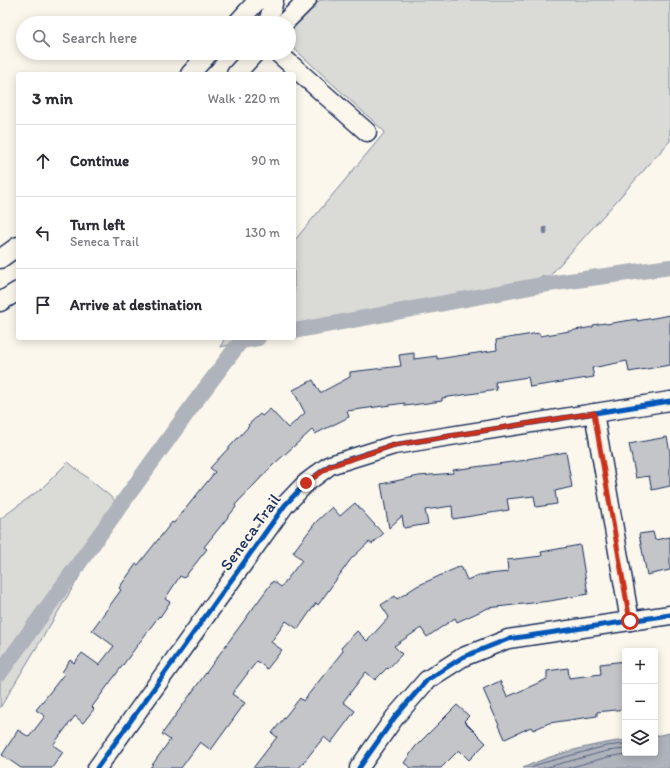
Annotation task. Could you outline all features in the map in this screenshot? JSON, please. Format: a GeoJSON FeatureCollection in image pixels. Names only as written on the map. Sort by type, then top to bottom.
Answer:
{"type":"FeatureCollection","features":[{"type":"Feature","properties":{"kind":"street"},"geometry":{"type":"LineString","coordinates":[[243,16],[258,0]]}},
{"type":"Feature","properties":{"kind":"street"},"geometry":{"type":"LineString","coordinates":[[270,16],[274,0]]}},
{"type":"Feature","properties":{"kind":"street"},"geometry":{"type":"LineString","coordinates":[[291,16],[307,0]]}},
{"type":"Feature","properties":{"kind":"street"},"geometry":{"type":"LineString","coordinates":[[192,72],[203,60]]}},
{"type":"Feature","properties":{"kind":"street"},"geometry":{"type":"LineString","coordinates":[[238,72],[249,60]]}},
{"type":"Feature","properties":{"kind":"street"},"geometry":{"type":"LineString","coordinates":[[286,60],[367,132]]}},
{"type":"Feature","properties":{"kind":"street"},"geometry":{"type":"LineString","coordinates":[[0,258],[16,247]]}},
{"type":"Feature","properties":{"kind":"street"},"geometry":{"type":"LineString","coordinates":[[0,302],[16,291]]}},
{"type":"Feature","properties":{"kind":"street","name":"Seneca Trail"},"geometry":{"type":"LineString","coordinates":[[97,768],[285,505],[306,483],[330,466],[394,445],[670,401]]}},
{"type":"Feature","properties":{"kind":"street"},"geometry":{"type":"LineString","coordinates":[[594,413],[630,621]]}},
{"type":"Feature","properties":{"kind":"street"},"geometry":{"type":"LineString","coordinates":[[359,768],[395,717],[427,680],[463,657],[508,639],[670,615]]}},
{"type":"Feature","properties":{"kind":"shaded area"},"geometry":{"type":"Polygon","coordinates":[[[320,0],[670,0],[670,141],[546,280],[296,332],[296,239],[385,132],[296,50],[296,24],[320,0]]]}},
{"type":"Feature","properties":{"kind":"shaded area"},"geometry":{"type":"Polygon","coordinates":[[[224,340],[253,340],[220,347],[224,340]]]}},
{"type":"Feature","properties":{"kind":"shaded area"},"geometry":{"type":"Polygon","coordinates":[[[68,462],[122,506],[0,708],[0,519],[42,488],[68,462]]]}},
{"type":"Feature","properties":{"kind":"water"},"geometry":{"type":"Polygon","coordinates":[[[670,733],[670,768],[523,768],[546,758],[573,750],[622,740],[622,756],[658,756],[658,735],[670,733]]]}},
{"type":"Feature","properties":{"kind":"building"},"geometry":{"type":"Polygon","coordinates":[[[670,315],[670,365],[629,372],[627,361],[592,368],[594,377],[530,387],[528,377],[495,382],[497,390],[442,398],[442,401],[405,406],[405,403],[347,411],[349,417],[315,434],[313,429],[273,465],[235,505],[236,507],[204,547],[207,549],[184,578],[180,576],[165,599],[170,602],[92,707],[94,709],[83,723],[75,716],[53,745],[63,752],[52,768],[21,768],[2,755],[18,730],[29,737],[45,716],[36,710],[64,674],[62,672],[70,660],[74,663],[82,653],[99,665],[114,646],[92,630],[121,590],[119,588],[136,564],[138,565],[172,522],[174,523],[215,472],[210,468],[249,426],[248,425],[260,414],[262,416],[270,409],[288,428],[305,413],[293,390],[313,380],[320,393],[350,377],[350,372],[401,366],[399,355],[414,353],[414,359],[437,356],[437,359],[497,350],[496,340],[539,333],[540,336],[593,327],[593,325],[605,323],[637,319],[637,321],[670,315]]]}},
{"type":"Feature","properties":{"kind":"building"},"geometry":{"type":"Polygon","coordinates":[[[667,437],[670,452],[670,486],[652,490],[649,476],[636,478],[629,444],[667,437]]]}},
{"type":"Feature","properties":{"kind":"building"},"geometry":{"type":"Polygon","coordinates":[[[566,452],[572,487],[555,491],[557,504],[536,507],[534,496],[507,499],[509,510],[453,519],[452,506],[425,510],[428,524],[404,528],[402,516],[389,528],[381,484],[419,476],[453,473],[453,470],[527,460],[566,452]]]}},
{"type":"Feature","properties":{"kind":"building"},"geometry":{"type":"Polygon","coordinates":[[[355,503],[383,534],[372,544],[369,542],[351,559],[318,605],[316,603],[298,629],[286,621],[271,642],[282,650],[267,669],[257,661],[232,694],[245,703],[211,750],[200,742],[181,768],[150,768],[170,740],[162,734],[221,652],[273,581],[281,587],[302,560],[293,552],[316,522],[332,507],[340,516],[355,503]]]}},
{"type":"Feature","properties":{"kind":"building"},"geometry":{"type":"Polygon","coordinates":[[[653,532],[655,540],[670,537],[670,570],[647,575],[639,534],[653,532]]]}},
{"type":"Feature","properties":{"kind":"building"},"geometry":{"type":"Polygon","coordinates":[[[580,545],[588,594],[550,601],[488,608],[457,622],[455,618],[427,637],[421,628],[394,646],[402,654],[375,680],[366,672],[343,702],[355,711],[331,743],[324,737],[299,768],[253,768],[277,737],[272,733],[300,698],[303,701],[343,651],[341,648],[357,631],[367,641],[389,617],[381,605],[395,596],[397,599],[417,586],[461,566],[467,580],[479,575],[508,572],[507,560],[542,556],[541,552],[580,545]]]}},
{"type":"Feature","properties":{"kind":"building"},"geometry":{"type":"Polygon","coordinates":[[[622,661],[622,709],[597,712],[597,716],[549,723],[533,730],[531,727],[505,739],[483,689],[500,681],[507,697],[547,679],[547,671],[568,668],[569,678],[601,674],[600,664],[622,661]]]}},
{"type":"Feature","properties":{"kind":"building"},"geometry":{"type":"Polygon","coordinates":[[[457,705],[469,716],[464,721],[486,743],[469,760],[459,750],[441,768],[411,768],[404,763],[415,747],[457,705]]]}},
{"type":"Feature","properties":{"kind":"waterway"},"geometry":{"type":"LineString","coordinates":[[296,331],[541,285],[670,267]]}},
{"type":"Feature","properties":{"kind":"waterway"},"geometry":{"type":"LineString","coordinates":[[541,285],[542,278]]}},
{"type":"Feature","properties":{"kind":"waterway"},"geometry":{"type":"LineString","coordinates":[[0,673],[195,402],[241,341],[247,340]]}},
{"type":"Feature","properties":{"kind":"cycle path"},"geometry":{"type":"LineString","coordinates":[[97,768],[285,505],[306,483],[330,465],[394,445],[670,401]]}},
{"type":"Feature","properties":{"kind":"cycle path"},"geometry":{"type":"LineString","coordinates":[[359,768],[395,717],[427,680],[463,657],[508,639],[670,615]]}},
{"type":"Feature","properties":{"kind":"route"},"geometry":{"type":"LineString","coordinates":[[306,483],[330,466],[394,445],[594,413],[630,621]]}}]}
